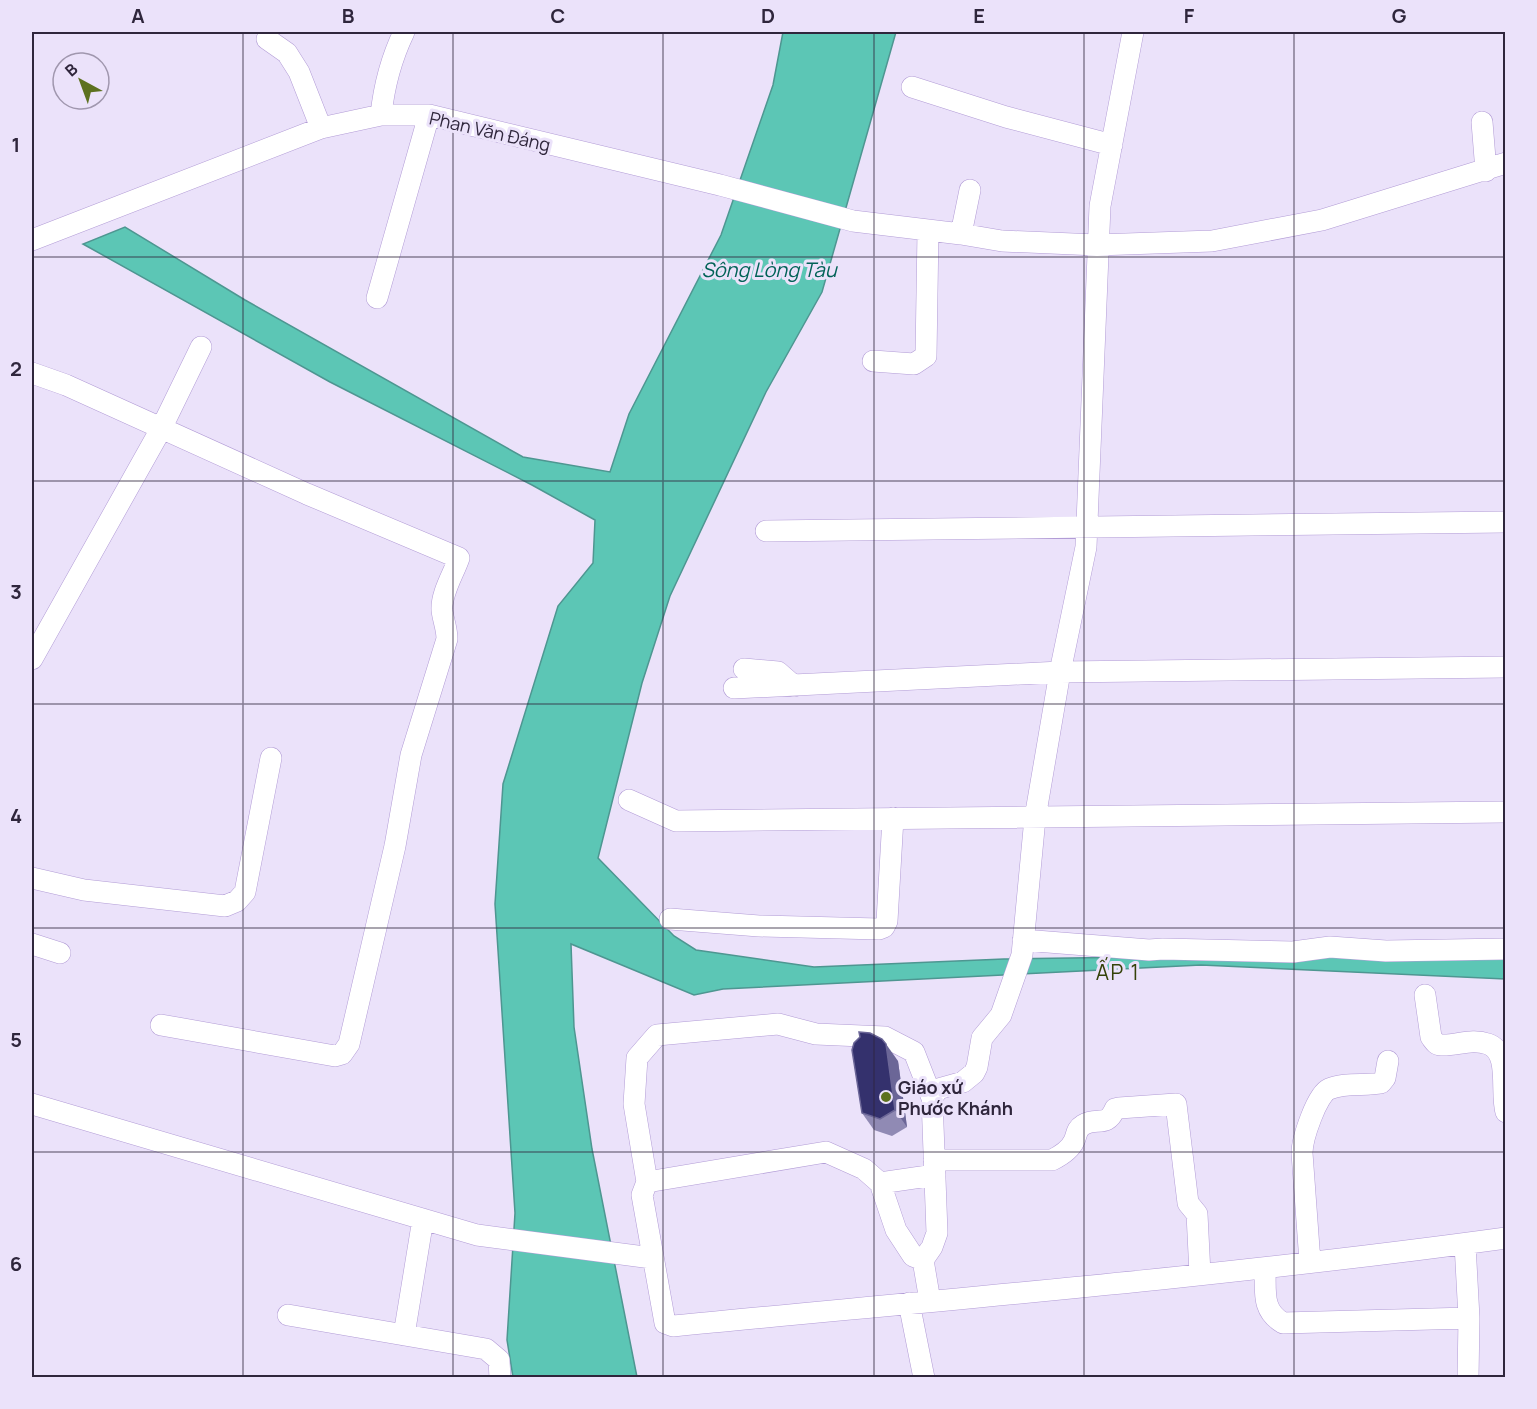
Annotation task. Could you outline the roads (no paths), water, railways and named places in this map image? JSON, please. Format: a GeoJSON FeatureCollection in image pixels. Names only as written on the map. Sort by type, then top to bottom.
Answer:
{"type":"FeatureCollection","features":[{"type":"Feature","properties":{"kind":"street"},"geometry":{"type":"LineString","coordinates":[[932,1098],[938,1089],[963,1082],[977,1068],[982,1038],[998,1020],[1014,978],[1022,947],[1035,818],[1060,672],[1082,571],[1087,527],[1100,206],[1133,32]]}},
{"type":"Feature","properties":{"kind":"street"},"geometry":{"type":"LineString","coordinates":[[267,39],[287,53],[299,72],[321,128]]}},
{"type":"Feature","properties":{"kind":"street"},"geometry":{"type":"LineString","coordinates":[[382,105],[401,39]]}},
{"type":"Feature","properties":{"kind":"street"},"geometry":{"type":"LineString","coordinates":[[912,87],[1006,117],[1112,145]]}},
{"type":"Feature","properties":{"kind":"street","name":"Phan Văn Đáng"},"geometry":{"type":"LineString","coordinates":[[32,240],[382,105],[720,185],[853,220],[928,231],[966,211],[1002,241],[1098,238],[1212,241],[1322,220],[1492,164]]}},
{"type":"Feature","properties":{"kind":"street"},"geometry":{"type":"LineString","coordinates":[[377,298],[429,115]]}},
{"type":"Feature","properties":{"kind":"street"},"geometry":{"type":"LineString","coordinates":[[1483,128],[1492,164]]}},
{"type":"Feature","properties":{"kind":"street"},"geometry":{"type":"LineString","coordinates":[[873,361],[914,364],[926,356],[928,231]]}},
{"type":"Feature","properties":{"kind":"street"},"geometry":{"type":"LineString","coordinates":[[32,659],[160,429],[201,347]]}},
{"type":"Feature","properties":{"kind":"street"},"geometry":{"type":"LineString","coordinates":[[32,373],[66,385],[160,429],[459,558],[442,609],[447,639],[411,755],[395,846],[349,1044],[342,1053],[335,1056],[161,1025]]}},
{"type":"Feature","properties":{"kind":"street"},"geometry":{"type":"LineString","coordinates":[[766,531],[1506,522]]}},
{"type":"Feature","properties":{"kind":"street"},"geometry":{"type":"LineString","coordinates":[[734,688],[1060,672],[1506,667]]}},
{"type":"Feature","properties":{"kind":"street"},"geometry":{"type":"LineString","coordinates":[[744,669],[777,672],[794,686]]}},
{"type":"Feature","properties":{"kind":"street"},"geometry":{"type":"LineString","coordinates":[[32,878],[108,893],[225,906],[237,901],[245,892],[271,758]]}},
{"type":"Feature","properties":{"kind":"street"},"geometry":{"type":"LineString","coordinates":[[629,800],[676,821],[1506,812]]}},
{"type":"Feature","properties":{"kind":"street"},"geometry":{"type":"LineString","coordinates":[[670,919],[759,926],[879,929],[884,927],[887,921],[893,818]]}},
{"type":"Feature","properties":{"kind":"street"},"geometry":{"type":"LineString","coordinates":[[32,944],[60,953]]}},
{"type":"Feature","properties":{"kind":"street"},"geometry":{"type":"LineString","coordinates":[[1022,947],[1293,951],[1330,947],[1379,950],[1506,949]]}},
{"type":"Feature","properties":{"kind":"street"},"geometry":{"type":"LineString","coordinates":[[1425,995],[1431,1037],[1434,1043],[1441,1045],[1467,1041],[1488,1044],[1499,1054],[1502,1061],[1503,1100],[1506,1112]]}},
{"type":"Feature","properties":{"kind":"street"},"geometry":{"type":"LineString","coordinates":[[930,1301],[923,1260],[932,1247],[937,1233],[932,1098],[914,1052],[885,1037],[816,1034],[778,1024],[657,1035],[637,1058],[634,1104],[647,1182],[642,1195],[652,1258],[665,1323],[673,1326],[930,1301],[1200,1274],[1265,1268],[1506,1238]]}},
{"type":"Feature","properties":{"kind":"street"},"geometry":{"type":"LineString","coordinates":[[1310,1262],[1302,1153],[1302,1145],[1309,1124],[1322,1095],[1328,1089],[1347,1085],[1381,1083],[1385,1078],[1388,1061]]}},
{"type":"Feature","properties":{"kind":"street"},"geometry":{"type":"LineString","coordinates":[[32,1104],[477,1235],[652,1258]]}},
{"type":"Feature","properties":{"kind":"street"},"geometry":{"type":"LineString","coordinates":[[880,1183],[935,1168],[1052,1160],[1060,1156],[1072,1144],[1081,1126],[1108,1120],[1115,1109],[1176,1104],[1188,1203],[1197,1214],[1200,1274]]}},
{"type":"Feature","properties":{"kind":"street"},"geometry":{"type":"LineString","coordinates":[[647,1182],[826,1152],[864,1169],[880,1183],[896,1230],[913,1256],[923,1260]]}},
{"type":"Feature","properties":{"kind":"street"},"geometry":{"type":"LineString","coordinates":[[404,1335],[423,1219]]}},
{"type":"Feature","properties":{"kind":"street"},"geometry":{"type":"LineString","coordinates":[[1465,1244],[1474,1377]]}},
{"type":"Feature","properties":{"kind":"street"},"geometry":{"type":"LineString","coordinates":[[1265,1268],[1266,1306],[1273,1317],[1282,1323],[1469,1318]]}},
{"type":"Feature","properties":{"kind":"street"},"geometry":{"type":"LineString","coordinates":[[909,1303],[924,1377]]}},
{"type":"Feature","properties":{"kind":"street"},"geometry":{"type":"LineString","coordinates":[[288,1315],[486,1348],[499,1360],[500,1377]]}},
{"type":"Feature","properties":{"kind":"water","name":"Sông Lòng Tàu"},"geometry":{"type":"Polygon","coordinates":[[[783,32],[896,32],[822,292],[766,392],[670,596],[642,683],[598,858],[674,936],[696,950],[814,967],[1004,959],[1505,952],[1505,979],[1201,965],[723,989],[694,995],[571,944],[574,1027],[592,1149],[637,1377],[513,1377],[507,1340],[515,1213],[495,904],[503,784],[558,606],[593,563],[595,520],[532,485],[330,382],[83,244],[125,227],[245,300],[523,457],[610,472],[629,414],[721,235],[773,85],[783,32]]]}},
{"type":"Feature","properties":{"kind":"place","name":"Giáo xứ Phước Khánh"},"geometry":{"type":"Point","coordinates":[886,1097]}},
{"type":"Feature","properties":{"kind":"district","name":"ẤP 1"},"geometry":{"type":"Point","coordinates":[1118,972]}}]}
